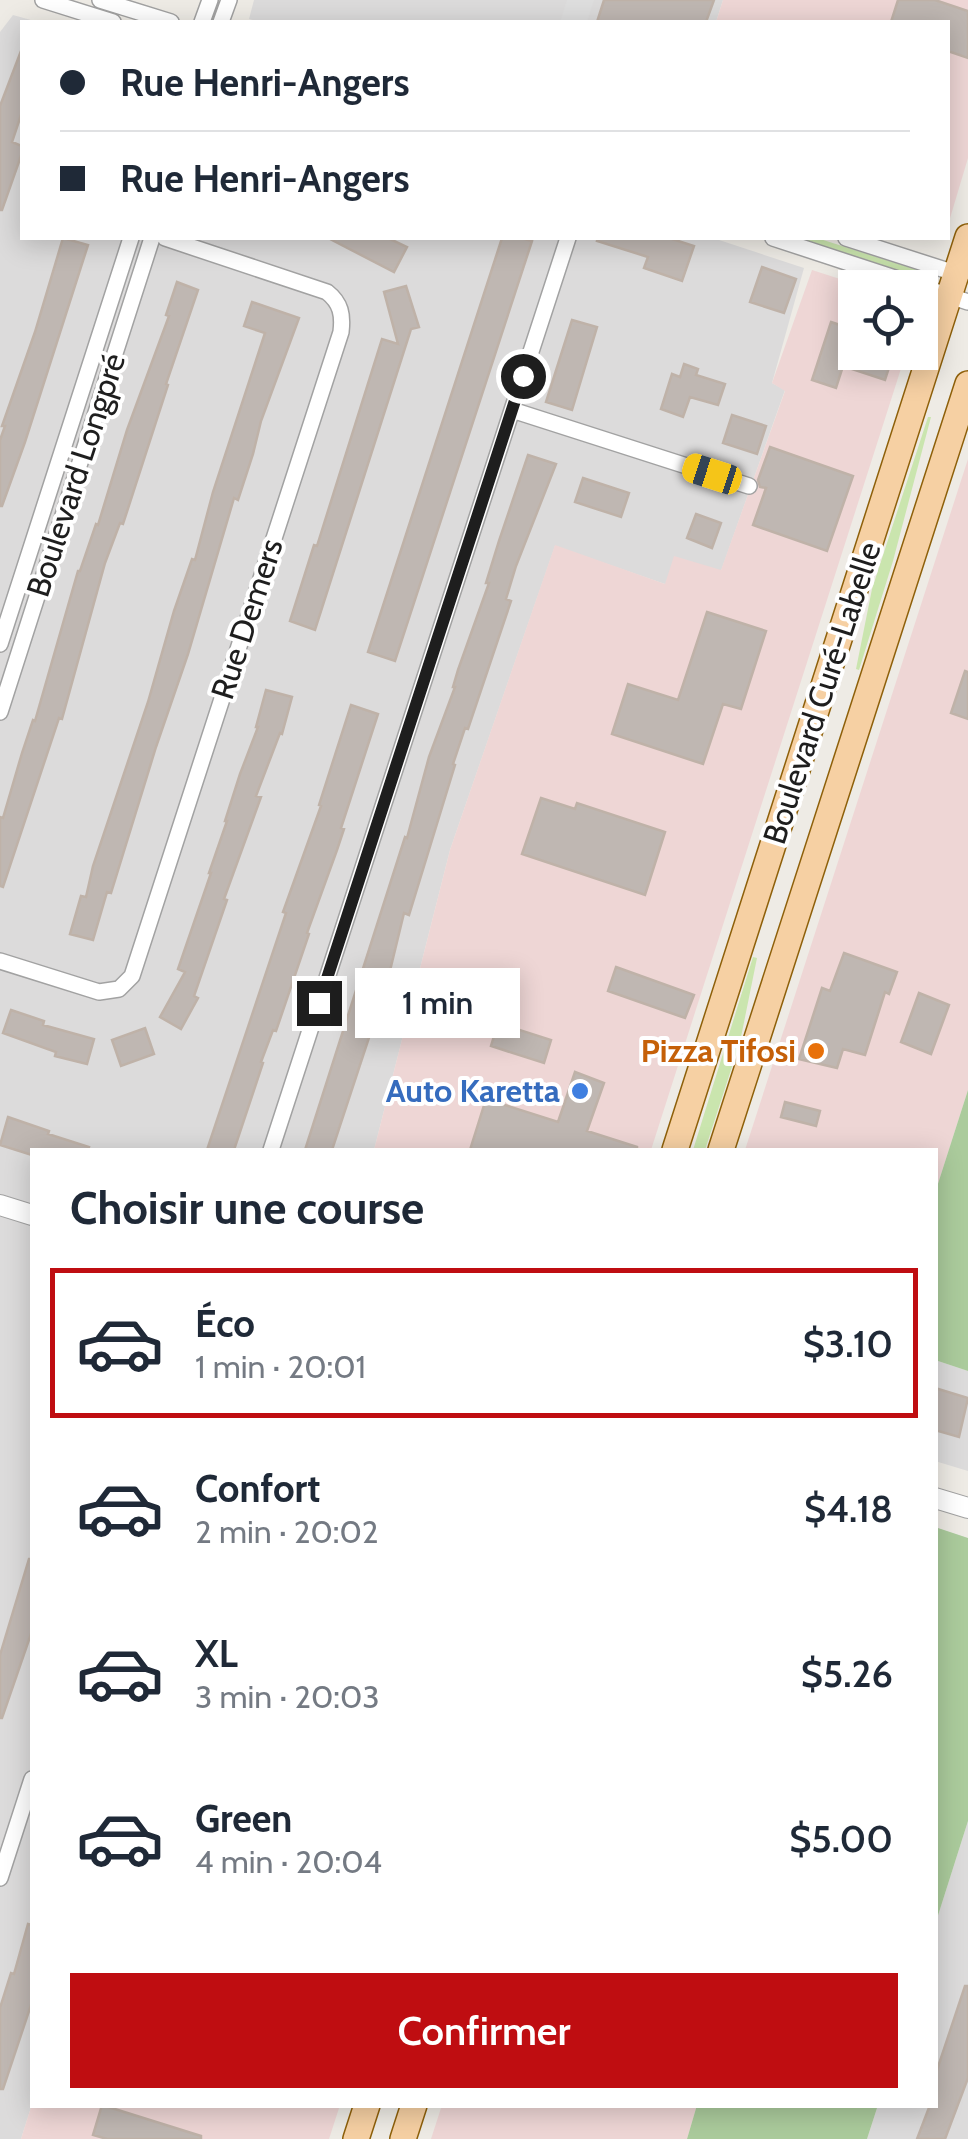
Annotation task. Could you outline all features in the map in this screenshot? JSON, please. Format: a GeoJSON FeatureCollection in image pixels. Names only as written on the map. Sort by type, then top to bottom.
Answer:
{"type":"FeatureCollection","features":[{"type":"Feature","properties":{"kind":"main road","name":"Boulevard Curé-Labelle"},"geometry":{"type":"LineString","coordinates":[[676,1148],[960,287],[968,237]]}},
{"type":"Feature","properties":{"kind":"main road","name":"Boulevard Curé-Labelle"},"geometry":{"type":"LineString","coordinates":[[723,1148],[968,384]]}},
{"type":"Feature","properties":{"kind":"main road"},"geometry":{"type":"LineString","coordinates":[[356,2139],[367,2108]]}},
{"type":"Feature","properties":{"kind":"main road"},"geometry":{"type":"LineString","coordinates":[[403,2139],[413,2108]]}},
{"type":"Feature","properties":{"kind":"street"},"geometry":{"type":"LineString","coordinates":[[43,0],[107,20]]}},
{"type":"Feature","properties":{"kind":"street"},"geometry":{"type":"LineString","coordinates":[[100,0],[165,20]]}},
{"type":"Feature","properties":{"kind":"street","name":"Boulevard Longpré"},"geometry":{"type":"LineString","coordinates":[[0,644],[130,240]]}},
{"type":"Feature","properties":{"kind":"street","name":"Boulevard Longpré"},"geometry":{"type":"LineString","coordinates":[[0,712],[151,240]]}},
{"type":"Feature","properties":{"kind":"street","name":"Rue Demers"},"geometry":{"type":"LineString","coordinates":[[0,961],[100,992],[118,989],[132,976],[341,332],[342,312],[327,292],[171,240]]}},
{"type":"Feature","properties":{"kind":"street"},"geometry":{"type":"LineString","coordinates":[[272,1148],[567,240]]}},
{"type":"Feature","properties":{"kind":"street"},"geometry":{"type":"LineString","coordinates":[[781,240],[960,287]]}},
{"type":"Feature","properties":{"kind":"street"},"geometry":{"type":"LineString","coordinates":[[851,240],[960,287]]}},
{"type":"Feature","properties":{"kind":"street"},"geometry":{"type":"LineString","coordinates":[[512,410],[749,486]]}},
{"type":"Feature","properties":{"kind":"street"},"geometry":{"type":"LineString","coordinates":[[0,1205],[30,1214]]}},
{"type":"Feature","properties":{"kind":"street"},"geometry":{"type":"LineString","coordinates":[[938,1499],[968,1508]]}},
{"type":"Feature","properties":{"kind":"street"},"geometry":{"type":"LineString","coordinates":[[0,1878],[30,1785]]}},
{"type":"Feature","properties":{"kind":"shaded area"},"geometry":{"type":"Polygon","coordinates":[[[254,0],[723,0],[717,20],[249,19],[254,0]]]}},
{"type":"Feature","properties":{"kind":"shaded area"},"geometry":{"type":"Polygon","coordinates":[[[567,0],[594,0],[588,20],[561,20],[567,0]]]}},
{"type":"Feature","properties":{"kind":"shaded area"},"geometry":{"type":"Polygon","coordinates":[[[723,0],[968,0],[968,158],[950,218],[950,20],[717,20],[723,0]]]}},
{"type":"Feature","properties":{"kind":"shaded area"},"geometry":{"type":"Polygon","coordinates":[[[13,15],[31,20],[20,20],[20,240],[719,240],[804,268],[772,383],[785,390],[721,571],[665,584],[555,546],[450,850],[375,1148],[30,1148],[31,2108],[21,2139],[0,2139],[0,32],[13,15]]]}},
{"type":"Feature","properties":{"kind":"shaded area"},"geometry":{"type":"Polygon","coordinates":[[[812,270],[838,278],[838,370],[901,370],[652,1148],[375,1148],[450,850],[555,545],[665,584],[674,556],[721,570],[785,391],[772,383],[812,270]]]}},
{"type":"Feature","properties":{"kind":"shaded area"},"geometry":{"type":"Polygon","coordinates":[[[968,459],[968,1090],[938,1184],[938,1148],[746,1148],[968,459]]]}},
{"type":"Feature","properties":{"kind":"shaded area"},"geometry":{"type":"Polygon","coordinates":[[[938,1361],[968,1371],[968,1471],[938,1462],[938,1361]]]}},
{"type":"Feature","properties":{"kind":"shaded area"},"geometry":{"type":"Polygon","coordinates":[[[968,1821],[968,2139],[867,2139],[877,2108],[938,2108],[938,1916],[968,1821]]]}},
{"type":"Feature","properties":{"kind":"shaded area"},"geometry":{"type":"Polygon","coordinates":[[[31,2108],[339,2108],[329,2139],[21,2139],[31,2108]]]}},
{"type":"Feature","properties":{"kind":"shaded area"},"geometry":{"type":"Polygon","coordinates":[[[441,2108],[696,2108],[687,2139],[431,2139],[441,2108]]]}},
{"type":"Feature","properties":{"kind":"green space"},"geometry":{"type":"Polygon","coordinates":[[[802,240],[823,240],[917,270],[896,270],[802,240]]]}},
{"type":"Feature","properties":{"kind":"green space"},"geometry":{"type":"Polygon","coordinates":[[[928,417],[893,561],[859,670],[856,669],[872,589],[928,417]]]}},
{"type":"Feature","properties":{"kind":"green space"},"geometry":{"type":"Polygon","coordinates":[[[753,957],[757,958],[740,1042],[706,1148],[694,1148],[753,957]]]}},
{"type":"Feature","properties":{"kind":"green space"},"geometry":{"type":"Polygon","coordinates":[[[968,1090],[968,1371],[938,1361],[938,1184],[968,1090]]]}},
{"type":"Feature","properties":{"kind":"green space"},"geometry":{"type":"Polygon","coordinates":[[[938,1528],[968,1538],[968,1821],[938,1916],[938,1528]]]}},
{"type":"Feature","properties":{"kind":"green space"},"geometry":{"type":"Polygon","coordinates":[[[696,2108],[877,2108],[867,2139],[687,2139],[696,2108]]]}},
{"type":"Feature","properties":{"kind":"building"},"geometry":{"type":"Polygon","coordinates":[[[604,0],[714,0],[707,20],[598,20],[604,0]]]}},
{"type":"Feature","properties":{"kind":"building"},"geometry":{"type":"Polygon","coordinates":[[[898,0],[935,0],[968,11],[968,58],[950,52],[950,20],[892,20],[898,0]]]}},
{"type":"Feature","properties":{"kind":"building"},"geometry":{"type":"Polygon","coordinates":[[[20,54],[20,118],[12,142],[20,145],[20,159],[2,210],[0,210],[0,106],[20,54]]]}},
{"type":"Feature","properties":{"kind":"building"},"geometry":{"type":"Polygon","coordinates":[[[62,240],[88,245],[25,442],[0,506],[2,426],[62,240]]]}},
{"type":"Feature","properties":{"kind":"building"},"geometry":{"type":"Polygon","coordinates":[[[332,240],[392,240],[407,247],[394,272],[332,240]]]}},
{"type":"Feature","properties":{"kind":"building"},"geometry":{"type":"Polygon","coordinates":[[[501,240],[532,241],[395,661],[368,652],[501,240]]]}},
{"type":"Feature","properties":{"kind":"building"},"geometry":{"type":"Polygon","coordinates":[[[675,240],[694,246],[682,281],[644,268],[648,257],[597,241],[675,240]]]}},
{"type":"Feature","properties":{"kind":"building"},"geometry":{"type":"Polygon","coordinates":[[[762,267],[796,279],[784,313],[750,302],[762,267]]]}},
{"type":"Feature","properties":{"kind":"building"},"geometry":{"type":"Polygon","coordinates":[[[177,282],[198,290],[123,524],[120,523],[105,563],[62,719],[59,718],[3,887],[0,817],[3,818],[35,721],[78,571],[98,525],[177,282]]]}},
{"type":"Feature","properties":{"kind":"building"},"geometry":{"type":"Polygon","coordinates":[[[406,286],[419,327],[411,329],[315,630],[290,621],[382,339],[398,344],[384,292],[406,286]]]}},
{"type":"Feature","properties":{"kind":"building"},"geometry":{"type":"Polygon","coordinates":[[[252,302],[299,318],[261,421],[238,500],[234,498],[111,893],[107,892],[93,940],[70,934],[81,896],[86,897],[265,333],[244,326],[252,302]]]}},
{"type":"Feature","properties":{"kind":"building"},"geometry":{"type":"Polygon","coordinates":[[[572,320],[597,327],[572,410],[546,402],[572,320]]]}},
{"type":"Feature","properties":{"kind":"building"},"geometry":{"type":"Polygon","coordinates":[[[831,322],[838,324],[838,370],[842,370],[836,388],[812,380],[831,322]]]}},
{"type":"Feature","properties":{"kind":"building"},"geometry":{"type":"Polygon","coordinates":[[[684,364],[698,369],[696,375],[725,384],[718,405],[690,397],[683,417],[661,409],[672,374],[680,377],[684,364]]]}},
{"type":"Feature","properties":{"kind":"building"},"geometry":{"type":"Polygon","coordinates":[[[855,370],[888,370],[885,380],[855,370]]]}},
{"type":"Feature","properties":{"kind":"building"},"geometry":{"type":"Polygon","coordinates":[[[732,415],[766,426],[757,454],[723,443],[732,415]]]}},
{"type":"Feature","properties":{"kind":"building"},"geometry":{"type":"Polygon","coordinates":[[[770,447],[853,476],[827,551],[753,525],[766,488],[760,487],[758,480],[770,447]]]}},
{"type":"Feature","properties":{"kind":"building"},"geometry":{"type":"Polygon","coordinates":[[[528,455],[556,464],[516,566],[506,599],[511,601],[453,764],[409,915],[404,913],[387,983],[333,1148],[306,1148],[407,838],[429,757],[489,583],[528,455]]]}},
{"type":"Feature","properties":{"kind":"building"},"geometry":{"type":"Polygon","coordinates":[[[583,478],[629,493],[621,517],[575,502],[583,478]]]}},
{"type":"Feature","properties":{"kind":"building"},"geometry":{"type":"Polygon","coordinates":[[[696,514],[721,523],[712,548],[687,538],[696,514]]]}},
{"type":"Feature","properties":{"kind":"building"},"geometry":{"type":"Polygon","coordinates":[[[707,612],[766,631],[741,709],[723,704],[703,764],[612,734],[628,684],[678,700],[707,612]]]}},
{"type":"Feature","properties":{"kind":"building"},"geometry":{"type":"Polygon","coordinates":[[[965,671],[968,672],[968,719],[951,713],[965,671]]]}},
{"type":"Feature","properties":{"kind":"building"},"geometry":{"type":"Polygon","coordinates":[[[266,690],[292,697],[282,734],[256,796],[261,797],[224,899],[227,900],[194,996],[198,998],[181,1029],[160,1017],[185,972],[178,969],[258,727],[266,690]]]}},
{"type":"Feature","properties":{"kind":"building"},"geometry":{"type":"Polygon","coordinates":[[[351,705],[378,714],[341,828],[344,829],[235,1148],[208,1148],[321,806],[351,705]]]}},
{"type":"Feature","properties":{"kind":"building"},"geometry":{"type":"Polygon","coordinates":[[[541,798],[575,809],[577,803],[665,832],[645,895],[522,854],[541,798]]]}},
{"type":"Feature","properties":{"kind":"building"},"geometry":{"type":"Polygon","coordinates":[[[844,953],[897,972],[889,994],[885,992],[865,1055],[843,1049],[837,1068],[799,1059],[822,988],[830,991],[844,953]]]}},
{"type":"Feature","properties":{"kind":"building"},"geometry":{"type":"Polygon","coordinates":[[[616,967],[694,995],[685,1018],[608,991],[616,967]]]}},
{"type":"Feature","properties":{"kind":"building"},"geometry":{"type":"Polygon","coordinates":[[[919,993],[949,1005],[931,1054],[901,1042],[919,993]]]}},
{"type":"Feature","properties":{"kind":"building"},"geometry":{"type":"Polygon","coordinates":[[[11,1010],[44,1021],[43,1025],[94,1039],[87,1064],[55,1056],[56,1052],[3,1033],[11,1010]]]}},
{"type":"Feature","properties":{"kind":"building"},"geometry":{"type":"Polygon","coordinates":[[[498,1023],[551,1040],[544,1063],[491,1046],[498,1023]]]}},
{"type":"Feature","properties":{"kind":"building"},"geometry":{"type":"Polygon","coordinates":[[[145,1028],[154,1054],[121,1066],[112,1040],[145,1028]]]}},
{"type":"Feature","properties":{"kind":"building"},"geometry":{"type":"Polygon","coordinates":[[[575,1072],[604,1083],[587,1131],[637,1148],[471,1148],[486,1099],[558,1122],[575,1072]]]}},
{"type":"Feature","properties":{"kind":"building"},"geometry":{"type":"Polygon","coordinates":[[[785,1102],[820,1111],[816,1126],[781,1117],[785,1102]]]}},
{"type":"Feature","properties":{"kind":"building"},"geometry":{"type":"Polygon","coordinates":[[[8,1117],[89,1147],[30,1148],[30,1154],[0,1145],[8,1117]]]}},
{"type":"Feature","properties":{"kind":"building"},"geometry":{"type":"Polygon","coordinates":[[[938,1389],[968,1398],[959,1437],[938,1431],[938,1389]]]}},
{"type":"Feature","properties":{"kind":"building"},"geometry":{"type":"Polygon","coordinates":[[[30,1559],[30,1637],[2,1718],[0,1655],[30,1559]]]}},
{"type":"Feature","properties":{"kind":"building"},"geometry":{"type":"Polygon","coordinates":[[[30,1924],[30,2008],[0,2089],[0,2008],[11,1973],[14,1974],[30,1924]]]}},
{"type":"Feature","properties":{"kind":"building"},"geometry":{"type":"Polygon","coordinates":[[[968,1986],[968,2078],[945,2139],[917,2139],[929,2108],[938,2108],[938,2067],[968,1986]]]}},
{"type":"Feature","properties":{"kind":"building"},"geometry":{"type":"Polygon","coordinates":[[[101,2108],[112,2108],[201,2139],[107,2139],[93,2135],[101,2108]]]}},
{"type":"Feature","properties":{"kind":"place","name":"Pizza Tifosi"},"geometry":{"type":"Point","coordinates":[816,1051]}},
{"type":"Feature","properties":{"kind":"place","name":"Auto Karetta"},"geometry":{"type":"Point","coordinates":[580,1091]}},
{"type":"Feature","properties":{"kind":"route"},"geometry":{"type":"LineString","coordinates":[[319,1003],[523,376]]}}]}
